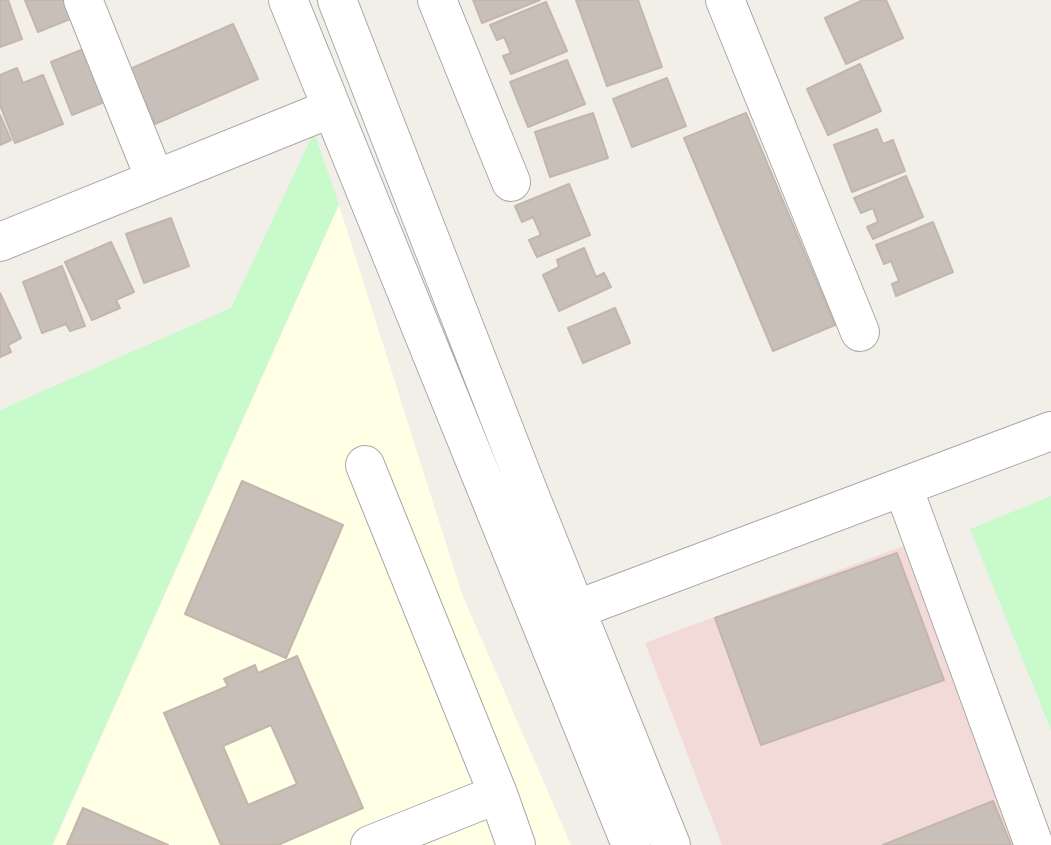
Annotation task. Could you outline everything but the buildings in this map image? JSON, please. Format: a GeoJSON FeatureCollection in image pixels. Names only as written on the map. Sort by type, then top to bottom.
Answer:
{"type":"FeatureCollection","features":[{"type":"Feature","properties":{"kind":"street"},"geometry":{"type":"LineString","coordinates":[[83,0],[155,179]]}},
{"type":"Feature","properties":{"kind":"street"},"geometry":{"type":"LineString","coordinates":[[288,0],[622,842]]}},
{"type":"Feature","properties":{"kind":"street"},"geometry":{"type":"LineString","coordinates":[[337,0],[575,610],[671,845]]}},
{"type":"Feature","properties":{"kind":"street"},"geometry":{"type":"LineString","coordinates":[[437,0],[511,182]]}},
{"type":"Feature","properties":{"kind":"street"},"geometry":{"type":"LineString","coordinates":[[725,0],[860,332]]}},
{"type":"Feature","properties":{"kind":"street"},"geometry":{"type":"LineString","coordinates":[[0,242],[332,108]]}},
{"type":"Feature","properties":{"kind":"street"},"geometry":{"type":"LineString","coordinates":[[575,610],[1051,431]]}},
{"type":"Feature","properties":{"kind":"street"},"geometry":{"type":"LineString","coordinates":[[365,465],[498,794],[516,845]]}},
{"type":"Feature","properties":{"kind":"street"},"geometry":{"type":"LineString","coordinates":[[903,487],[1034,845]]}},
{"type":"Feature","properties":{"kind":"street"},"geometry":{"type":"LineString","coordinates":[[370,845],[498,794]]}},
{"type":"Feature","properties":{"kind":"shaded area"},"geometry":{"type":"Polygon","coordinates":[[[339,205],[462,594],[571,845],[53,845],[339,205]]]}},
{"type":"Feature","properties":{"kind":"shaded area"},"geometry":{"type":"Polygon","coordinates":[[[906,545],[1021,845],[722,845],[645,643],[906,545]]]}},
{"type":"Feature","properties":{"kind":"green space"},"geometry":{"type":"Polygon","coordinates":[[[314,132],[339,204],[52,845],[0,845],[0,410],[231,308],[314,132]]]}},
{"type":"Feature","properties":{"kind":"green space"},"geometry":{"type":"Polygon","coordinates":[[[1051,496],[1051,730],[970,529],[1051,496]]]}}]}
